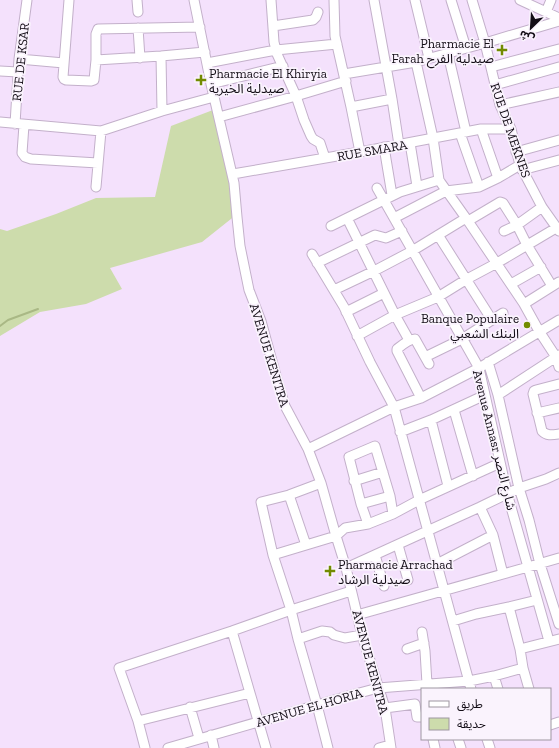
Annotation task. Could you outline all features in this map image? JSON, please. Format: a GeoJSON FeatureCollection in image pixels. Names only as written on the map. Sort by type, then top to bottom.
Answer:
{"type":"FeatureCollection","features":[{"type":"Feature","properties":{"kind":"street","name":"RUE DE KSAR"},"geometry":{"type":"LineString","coordinates":[[15,124],[19,59],[27,0]]}},
{"type":"Feature","properties":{"kind":"street"},"geometry":{"type":"LineString","coordinates":[[69,0],[63,77],[66,80],[91,82],[95,78],[96,34],[98,29],[200,26]]}},
{"type":"Feature","properties":{"kind":"street"},"geometry":{"type":"LineString","coordinates":[[137,0],[138,12]]}},
{"type":"Feature","properties":{"kind":"street","name":"AVENUE KENITRA"},"geometry":{"type":"LineString","coordinates":[[194,0],[214,98],[220,116],[233,174],[240,246],[249,290],[261,321],[285,406],[308,449],[321,483],[346,568],[362,635],[385,708],[391,747]]}},
{"type":"Feature","properties":{"kind":"street"},"geometry":{"type":"LineString","coordinates":[[271,0],[276,50],[311,136],[320,143],[325,158]]}},
{"type":"Feature","properties":{"kind":"street"},"geometry":{"type":"LineString","coordinates":[[334,0],[334,27],[360,152]]}},
{"type":"Feature","properties":{"kind":"street"},"geometry":{"type":"LineString","coordinates":[[374,0],[387,67],[399,145]]}},
{"type":"Feature","properties":{"kind":"street"},"geometry":{"type":"LineString","coordinates":[[415,0],[429,58]]}},
{"type":"Feature","properties":{"kind":"street"},"geometry":{"type":"LineString","coordinates":[[451,0],[466,48]]}},
{"type":"Feature","properties":{"kind":"street","name":"RUE DE MEKNES"},"geometry":{"type":"LineString","coordinates":[[472,0],[485,43],[500,105],[511,129],[521,168],[542,207],[558,229]]}},
{"type":"Feature","properties":{"kind":"street"},"geometry":{"type":"LineString","coordinates":[[520,0],[559,19]]}},
{"type":"Feature","properties":{"kind":"street"},"geometry":{"type":"LineString","coordinates":[[546,12],[551,0]]}},
{"type":"Feature","properties":{"kind":"street"},"geometry":{"type":"LineString","coordinates":[[273,26],[313,20],[318,12]]}},
{"type":"Feature","properties":{"kind":"street"},"geometry":{"type":"LineString","coordinates":[[220,116],[296,96],[345,78],[448,54],[559,19]]}},
{"type":"Feature","properties":{"kind":"street"},"geometry":{"type":"LineString","coordinates":[[138,28],[140,58]]}},
{"type":"Feature","properties":{"kind":"street"},"geometry":{"type":"LineString","coordinates":[[207,63],[276,50],[337,44]]}},
{"type":"Feature","properties":{"kind":"street"},"geometry":{"type":"LineString","coordinates":[[491,67],[559,48]]}},
{"type":"Feature","properties":{"kind":"street"},"geometry":{"type":"LineString","coordinates":[[96,60],[140,58],[205,52]]}},
{"type":"Feature","properties":{"kind":"street"},"geometry":{"type":"LineString","coordinates":[[448,54],[463,133],[479,187]]}},
{"type":"Feature","properties":{"kind":"street"},"geometry":{"type":"LineString","coordinates":[[161,56],[162,111]]}},
{"type":"Feature","properties":{"kind":"street"},"geometry":{"type":"LineString","coordinates":[[19,59],[64,63]]}},
{"type":"Feature","properties":{"kind":"street"},"geometry":{"type":"LineString","coordinates":[[416,62],[439,180],[511,284],[539,331],[558,356],[559,367]]}},
{"type":"Feature","properties":{"kind":"street"},"geometry":{"type":"LineString","coordinates":[[211,84],[283,66]]}},
{"type":"Feature","properties":{"kind":"street"},"geometry":{"type":"LineString","coordinates":[[495,85],[559,67]]}},
{"type":"Feature","properties":{"kind":"street"},"geometry":{"type":"LineString","coordinates":[[0,71],[18,72]]}},
{"type":"Feature","properties":{"kind":"street"},"geometry":{"type":"LineString","coordinates":[[500,105],[559,92]]}},
{"type":"Feature","properties":{"kind":"street"},"geometry":{"type":"LineString","coordinates":[[0,122],[101,131],[162,111],[214,98]]}},
{"type":"Feature","properties":{"kind":"street"},"geometry":{"type":"LineString","coordinates":[[351,108],[392,99]]}},
{"type":"Feature","properties":{"kind":"street"},"geometry":{"type":"LineString","coordinates":[[24,125],[22,153],[25,157],[31,159],[98,163]]}},
{"type":"Feature","properties":{"kind":"street"},"geometry":{"type":"LineString","coordinates":[[481,129],[498,178]]}},
{"type":"Feature","properties":{"kind":"street","name":"RUE SMARA"},"geometry":{"type":"LineString","coordinates":[[233,174],[481,129],[511,129]]}},
{"type":"Feature","properties":{"kind":"street"},"geometry":{"type":"LineString","coordinates":[[96,187],[101,131]]}},
{"type":"Feature","properties":{"kind":"street"},"geometry":{"type":"LineString","coordinates":[[516,152],[559,140]]}},
{"type":"Feature","properties":{"kind":"street"},"geometry":{"type":"LineString","coordinates":[[410,143],[417,186]]}},
{"type":"Feature","properties":{"kind":"street"},"geometry":{"type":"LineString","coordinates":[[384,147],[388,197]]}},
{"type":"Feature","properties":{"kind":"street"},"geometry":{"type":"LineString","coordinates":[[394,218],[446,191],[479,187],[521,168],[559,160]]}},
{"type":"Feature","properties":{"kind":"street"},"geometry":{"type":"LineString","coordinates":[[331,226],[388,197],[417,186],[439,180]]}},
{"type":"Feature","properties":{"kind":"street","name":"Avenue Annasr شارع النصر"},"geometry":{"type":"LineString","coordinates":[[377,188],[388,197],[394,218],[479,368],[507,494],[549,641]]}},
{"type":"Feature","properties":{"kind":"street"},"geometry":{"type":"LineString","coordinates":[[334,290],[412,251],[438,235],[500,202],[504,204],[541,267],[555,284],[524,304]]}},
{"type":"Feature","properties":{"kind":"street"},"geometry":{"type":"LineString","coordinates":[[504,231],[542,207]]}},
{"type":"Feature","properties":{"kind":"street"},"geometry":{"type":"LineString","coordinates":[[347,218],[409,340]]}},
{"type":"Feature","properties":{"kind":"street"},"geometry":{"type":"LineString","coordinates":[[357,336],[395,315],[438,297],[467,279],[497,264],[527,245],[558,229]]}},
{"type":"Feature","properties":{"kind":"street"},"geometry":{"type":"LineString","coordinates":[[317,262],[375,235],[386,238],[402,231]]}},
{"type":"Feature","properties":{"kind":"street"},"geometry":{"type":"LineString","coordinates":[[438,235],[492,320]]}},
{"type":"Feature","properties":{"kind":"street"},"geometry":{"type":"LineString","coordinates":[[312,254],[346,312],[394,408],[470,685]]}},
{"type":"Feature","properties":{"kind":"street"},"geometry":{"type":"LineString","coordinates":[[511,284],[541,267]]}},
{"type":"Feature","properties":{"kind":"street"},"geometry":{"type":"LineString","coordinates":[[346,312],[384,293]]}},
{"type":"Feature","properties":{"kind":"street"},"geometry":{"type":"LineString","coordinates":[[421,398],[397,349],[409,340],[416,340],[427,360],[503,314]]}},
{"type":"Feature","properties":{"kind":"street"},"geometry":{"type":"LineString","coordinates":[[308,449],[394,408],[421,398],[479,368],[559,320]]}},
{"type":"Feature","properties":{"kind":"street"},"geometry":{"type":"LineString","coordinates":[[498,395],[558,356]]}},
{"type":"Feature","properties":{"kind":"street","name":"Avenue Annasr شارع النصر"},"geometry":{"type":"LineString","coordinates":[[488,362],[498,395],[519,488],[540,564],[555,595],[559,624]]}},
{"type":"Feature","properties":{"kind":"street"},"geometry":{"type":"LineString","coordinates":[[559,384],[536,390],[533,394],[542,431],[551,436],[559,434]]}},
{"type":"Feature","properties":{"kind":"street"},"geometry":{"type":"LineString","coordinates":[[400,432],[454,410],[485,395]]}},
{"type":"Feature","properties":{"kind":"street"},"geometry":{"type":"LineString","coordinates":[[537,412],[559,408]]}},
{"type":"Feature","properties":{"kind":"street"},"geometry":{"type":"LineString","coordinates":[[454,410],[472,476]]}},
{"type":"Feature","properties":{"kind":"street"},"geometry":{"type":"LineString","coordinates":[[431,420],[448,486]]}},
{"type":"Feature","properties":{"kind":"street"},"geometry":{"type":"LineString","coordinates":[[368,524],[354,481],[349,457],[376,446],[390,496],[393,514]]}},
{"type":"Feature","properties":{"kind":"street"},"geometry":{"type":"LineString","coordinates":[[273,555],[336,536],[345,528],[368,524],[393,514],[448,486],[500,463]]}},
{"type":"Feature","properties":{"kind":"street"},"geometry":{"type":"LineString","coordinates":[[354,481],[383,472]]}},
{"type":"Feature","properties":{"kind":"street"},"geometry":{"type":"LineString","coordinates":[[346,568],[519,488],[559,473]]}},
{"type":"Feature","properties":{"kind":"street"},"geometry":{"type":"LineString","coordinates":[[321,483],[289,495],[261,502],[273,555],[291,610],[328,748]]}},
{"type":"Feature","properties":{"kind":"street"},"geometry":{"type":"LineString","coordinates":[[289,495],[306,546]]}},
{"type":"Feature","properties":{"kind":"street"},"geometry":{"type":"LineString","coordinates":[[361,504],[390,496]]}},
{"type":"Feature","properties":{"kind":"street"},"geometry":{"type":"LineString","coordinates":[[480,507],[493,536],[503,574]]}},
{"type":"Feature","properties":{"kind":"street"},"geometry":{"type":"LineString","coordinates":[[437,564],[493,536]]}},
{"type":"Feature","properties":{"kind":"street"},"geometry":{"type":"LineString","coordinates":[[398,545],[408,580]]}},
{"type":"Feature","properties":{"kind":"street"},"geometry":{"type":"LineString","coordinates":[[375,555],[384,586]]}},
{"type":"Feature","properties":{"kind":"street"},"geometry":{"type":"LineString","coordinates":[[357,615],[528,568],[559,558]]}},
{"type":"Feature","properties":{"kind":"street"},"geometry":{"type":"LineString","coordinates":[[145,748],[138,721],[119,668],[351,591]]}},
{"type":"Feature","properties":{"kind":"street"},"geometry":{"type":"LineString","coordinates":[[453,621],[476,614],[537,600]]}},
{"type":"Feature","properties":{"kind":"street"},"geometry":{"type":"LineString","coordinates":[[509,607],[529,688]]}},
{"type":"Feature","properties":{"kind":"street"},"geometry":{"type":"LineString","coordinates":[[232,631],[266,748]]}},
{"type":"Feature","properties":{"kind":"street"},"geometry":{"type":"LineString","coordinates":[[298,639],[322,631],[330,632],[334,635],[345,638],[362,635]]}},
{"type":"Feature","properties":{"kind":"street"},"geometry":{"type":"LineString","coordinates":[[422,632],[427,684]]}},
{"type":"Feature","properties":{"kind":"street"},"geometry":{"type":"LineString","coordinates":[[520,649],[559,639]]}},
{"type":"Feature","properties":{"kind":"street"},"geometry":{"type":"LineString","coordinates":[[408,649],[424,643]]}},
{"type":"Feature","properties":{"kind":"street","name":"AVENUE EL HORIA"},"geometry":{"type":"LineString","coordinates":[[168,748],[190,745],[199,738],[378,688],[427,684],[470,685],[494,676],[523,668]]}},
{"type":"Feature","properties":{"kind":"street"},"geometry":{"type":"LineString","coordinates":[[494,676],[498,688]]}},
{"type":"Feature","properties":{"kind":"street"},"geometry":{"type":"LineString","coordinates":[[138,721],[250,693]]}},
{"type":"Feature","properties":{"kind":"street"},"geometry":{"type":"LineString","coordinates":[[385,708],[415,704],[417,717],[421,716]]}},
{"type":"Feature","properties":{"kind":"street"},"geometry":{"type":"LineString","coordinates":[[190,707],[199,738]]}},
{"type":"Feature","properties":{"kind":"street"},"geometry":{"type":"LineString","coordinates":[[211,735],[214,748]]}},
{"type":"Feature","properties":{"kind":"street"},"geometry":{"type":"LineString","coordinates":[[379,748],[391,747]]}},
{"type":"Feature","properties":{"kind":"green space"},"geometry":{"type":"Polygon","coordinates":[[[213,110],[241,211],[202,242],[110,268],[122,289],[86,304],[40,312],[0,336],[0,229],[7,231],[96,198],[155,197],[171,126],[213,110]]]}},
{"type":"Feature","properties":{"kind":"waterway"},"geometry":{"type":"LineString","coordinates":[[0,326],[8,320],[38,309]]}},
{"type":"Feature","properties":{"kind":"place","name":"Pharmacie El Farah صيدلية الفرح"},"geometry":{"type":"Point","coordinates":[502,50]}},
{"type":"Feature","properties":{"kind":"place","name":"Pharmacie El Khiryia صيدلية الخيرية"},"geometry":{"type":"Point","coordinates":[201,80]}},
{"type":"Feature","properties":{"kind":"place","name":"Banque Populaire البنك الشعبي"},"geometry":{"type":"Point","coordinates":[527,325]}},
{"type":"Feature","properties":{"kind":"place","name":"Pharmacie Arrachad صيدلية الرشاد"},"geometry":{"type":"Point","coordinates":[330,571]}}]}
